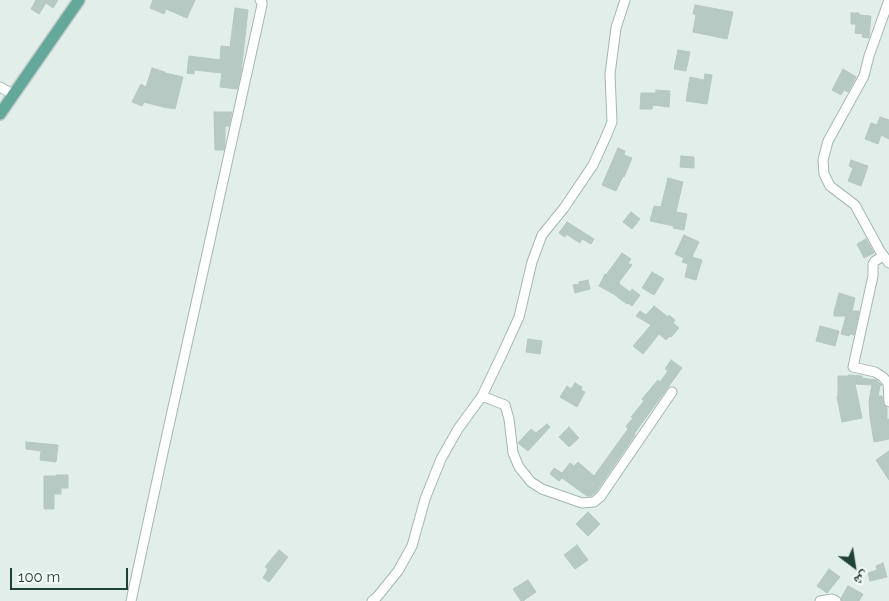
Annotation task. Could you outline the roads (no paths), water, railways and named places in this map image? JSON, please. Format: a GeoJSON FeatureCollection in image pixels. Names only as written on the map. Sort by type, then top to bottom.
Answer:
{"type":"FeatureCollection","features":[{"type":"Feature","properties":{"kind":"main road"},"geometry":{"type":"LineString","coordinates":[[0,114],[80,0]]}},
{"type":"Feature","properties":{"kind":"street"},"geometry":{"type":"LineString","coordinates":[[131,601],[262,6],[260,0]]}},
{"type":"Feature","properties":{"kind":"street"},"geometry":{"type":"LineString","coordinates":[[372,601],[398,571],[412,546],[425,499],[442,459],[458,429],[482,396],[504,350],[519,317],[532,262],[542,235],[564,208],[593,165],[612,122],[610,74],[616,28],[625,0]]}},
{"type":"Feature","properties":{"kind":"street"},"geometry":{"type":"LineString","coordinates":[[889,0],[864,76],[828,141],[823,160],[824,174],[830,186],[855,205],[886,259],[875,261],[873,264],[874,276],[853,368],[875,372],[883,377],[888,383],[889,402]]}},
{"type":"Feature","properties":{"kind":"street"},"geometry":{"type":"LineString","coordinates":[[0,88],[14,95]]}},
{"type":"Feature","properties":{"kind":"street"},"geometry":{"type":"LineString","coordinates":[[482,396],[505,405],[509,419],[513,453],[531,482],[542,489],[582,503],[594,502],[601,496],[672,392]]}},
{"type":"Feature","properties":{"kind":"street"},"geometry":{"type":"LineString","coordinates":[[820,601],[832,599],[836,601]]}}]}
